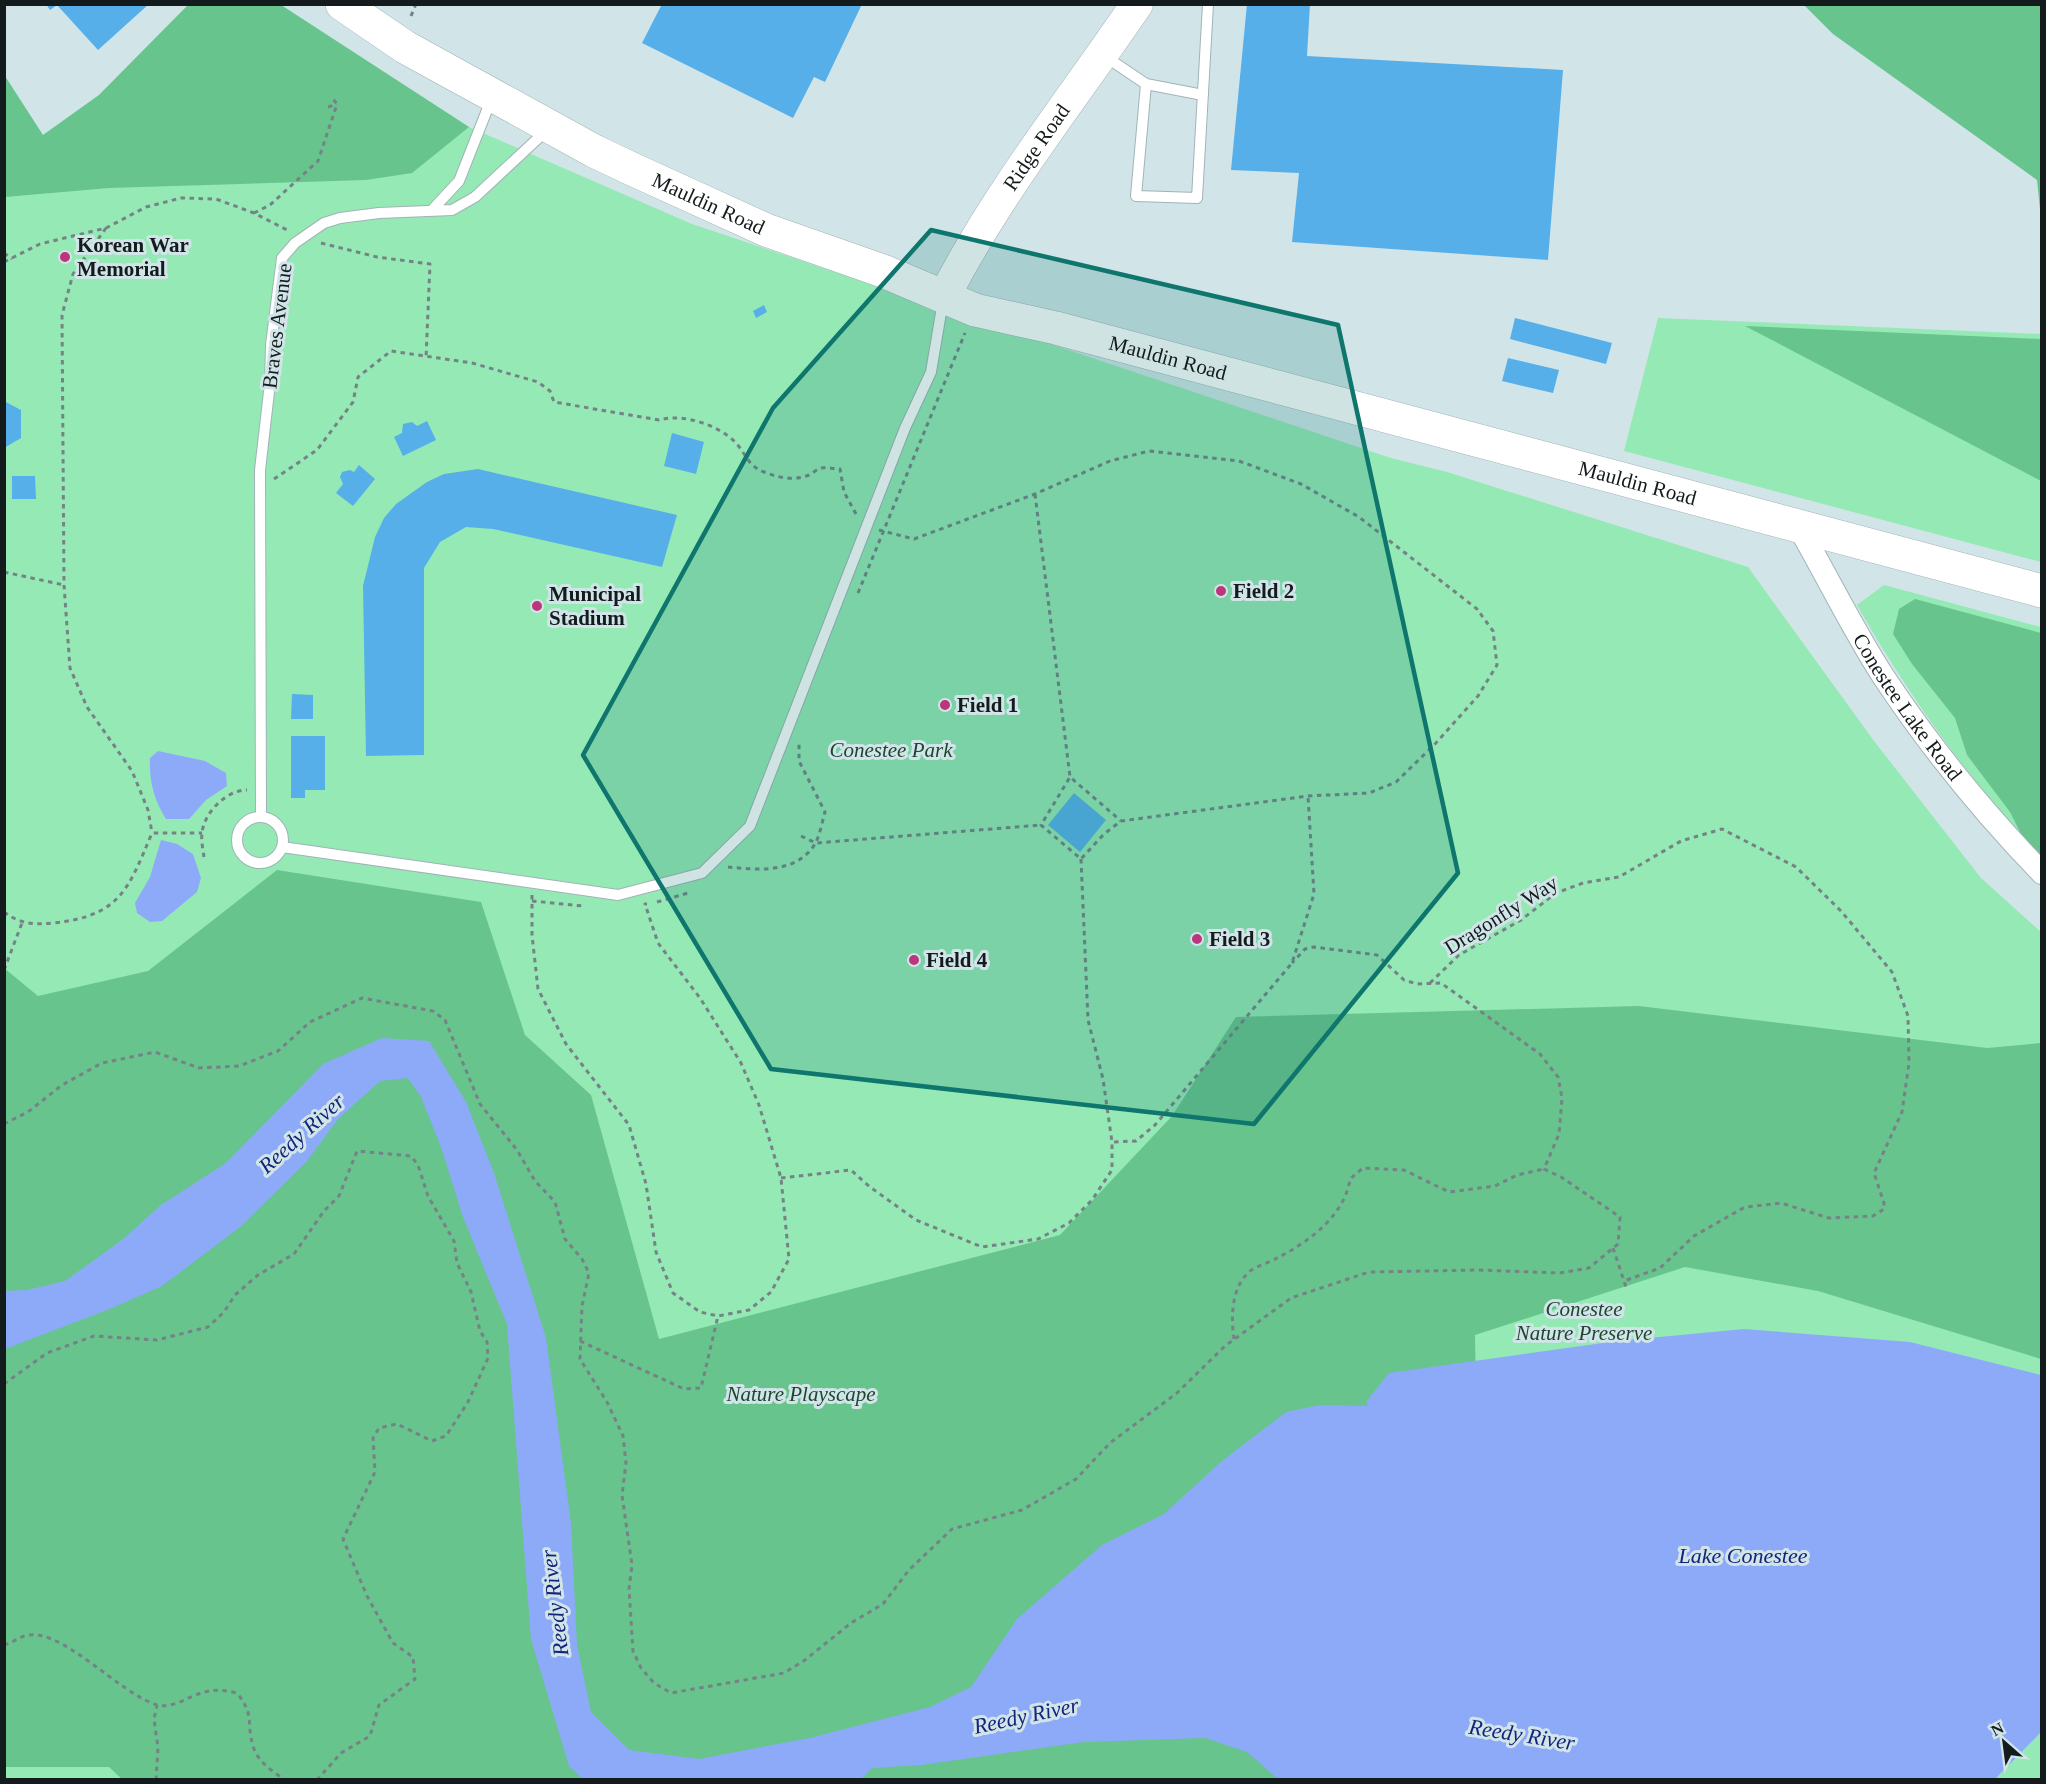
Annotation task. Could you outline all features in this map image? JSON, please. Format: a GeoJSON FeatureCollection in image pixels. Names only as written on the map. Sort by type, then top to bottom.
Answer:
{"type":"FeatureCollection","features":[{"type":"Feature","properties":{"kind":"main road","name":"Mauldin Road"},"geometry":{"type":"LineString","coordinates":[[342,4],[405,47],[603,156],[766,230],[883,271],[975,310],[1056,328],[2042,591]]}},
{"type":"Feature","properties":{"kind":"street","name":"Ridge Road"},"geometry":{"type":"LineString","coordinates":[[944,297],[968,250],[1137,4]]}},
{"type":"Feature","properties":{"kind":"street","name":"Conestee Lake Road"},"geometry":{"type":"LineString","coordinates":[[1797,524],[1882,674],[1917,725],[1993,822],[2042,873]]}},
{"type":"Feature","properties":{"kind":"lane"},"geometry":{"type":"LineString","coordinates":[[1146,84],[1136,196],[1197,198],[1208,4]]}},
{"type":"Feature","properties":{"kind":"lane"},"geometry":{"type":"LineString","coordinates":[[1102,54],[1146,84],[1203,95]]}},
{"type":"Feature","properties":{"kind":"lane"},"geometry":{"type":"LineString","coordinates":[[433,209],[459,181],[493,96]]}},
{"type":"Feature","properties":{"kind":"lane","name":"Braves Avenue"},"geometry":{"type":"LineString","coordinates":[[261,816],[258,642],[260,470],[267,414],[271,345],[282,258],[302,238],[324,223],[340,218],[433,209],[452,210],[475,197],[550,127]]}},
{"type":"Feature","properties":{"kind":"lane"},"geometry":{"type":"LineString","coordinates":[[282,847],[618,895],[702,873],[750,826],[904,428],[931,372],[944,297]]}},
{"type":"Feature","properties":{"kind":"lane"},"geometry":{"type":"LineString","coordinates":[[261,816],[271,819],[279,826],[283,836],[282,847],[275,857],[264,863],[251,861],[241,853],[237,841],[239,829],[248,820],[261,816]]}},
{"type":"Feature","properties":{"kind":"path"},"geometry":{"type":"LineString","coordinates":[[411,16],[416,4]]}},
{"type":"Feature","properties":{"kind":"path"},"geometry":{"type":"LineString","coordinates":[[333,99],[337,105]]}},
{"type":"Feature","properties":{"kind":"path"},"geometry":{"type":"LineString","coordinates":[[328,107],[337,105]]}},
{"type":"Feature","properties":{"kind":"path"},"geometry":{"type":"LineString","coordinates":[[254,213],[270,205],[318,161],[337,105]]}},
{"type":"Feature","properties":{"kind":"path"},"geometry":{"type":"LineString","coordinates":[[4,262],[40,244],[106,228],[146,207],[181,198],[216,199],[254,213],[302,238],[377,256],[430,264],[426,358]]}},
{"type":"Feature","properties":{"kind":"path"},"geometry":{"type":"LineString","coordinates":[[4,912],[22,923],[84,920],[116,902],[129,884],[152,833],[148,810],[132,771],[87,707],[70,668],[64,585],[62,315],[73,274],[106,228]]}},
{"type":"Feature","properties":{"kind":"path"},"geometry":{"type":"LineString","coordinates":[[4,253],[12,259]]}},
{"type":"Feature","properties":{"kind":"path"},"geometry":{"type":"LineString","coordinates":[[857,596],[975,310]]}},
{"type":"Feature","properties":{"kind":"path"},"geometry":{"type":"LineString","coordinates":[[272,489],[274,479],[317,450],[353,402],[358,377],[391,351],[472,363],[538,382],[550,391],[554,402],[659,420],[674,416],[704,425],[726,433],[748,462],[773,474],[793,480],[811,474],[822,467],[840,469],[844,492],[858,520],[867,526],[914,539],[1035,494],[1110,461],[1149,451],[1239,461],[1301,484],[1359,517],[1478,609],[1492,631],[1497,665],[1478,696],[1435,744],[1395,782],[1370,793],[1308,796],[1121,821],[1081,859]]}},
{"type":"Feature","properties":{"kind":"path"},"geometry":{"type":"LineString","coordinates":[[1035,494],[1070,777],[1041,825]]}},
{"type":"Feature","properties":{"kind":"path"},"geometry":{"type":"LineString","coordinates":[[4,572],[64,585]]}},
{"type":"Feature","properties":{"kind":"path"},"geometry":{"type":"LineString","coordinates":[[726,866],[765,871],[804,857],[816,843],[825,812],[799,761],[803,732]]}},
{"type":"Feature","properties":{"kind":"path"},"geometry":{"type":"LineString","coordinates":[[1070,777],[1121,821]]}},
{"type":"Feature","properties":{"kind":"path"},"geometry":{"type":"LineString","coordinates":[[204,857],[202,833],[209,814],[223,799],[243,789],[261,792]]}},
{"type":"Feature","properties":{"kind":"path"},"geometry":{"type":"LineString","coordinates":[[1292,963],[1314,894],[1308,796]]}},
{"type":"Feature","properties":{"kind":"path"},"geometry":{"type":"LineString","coordinates":[[781,1178],[851,1170],[870,1187],[916,1220],[982,1247],[1038,1239],[1069,1223],[1092,1200],[1112,1170],[1112,1142],[1103,1079],[1088,1020],[1081,859],[1041,825],[816,843],[801,836]]}},
{"type":"Feature","properties":{"kind":"path","name":"Dragonfly Way"},"geometry":{"type":"LineString","coordinates":[[1430,984],[1459,955],[1521,920],[1556,893],[1583,883],[1619,877],[1681,841],[1722,829],[1796,867],[1841,911],[1893,972],[1908,1016],[1909,1063],[1902,1112],[1874,1173],[1884,1209],[1873,1216],[1829,1218],[1781,1203],[1745,1207],[1694,1236],[1660,1268],[1624,1281]]}},
{"type":"Feature","properties":{"kind":"path"},"geometry":{"type":"LineString","coordinates":[[152,833],[202,833]]}},
{"type":"Feature","properties":{"kind":"path"},"geometry":{"type":"LineString","coordinates":[[532,882],[532,934],[538,989],[566,1044],[628,1125],[646,1184],[656,1252],[673,1293],[700,1312],[718,1316],[749,1310],[771,1292],[789,1259],[781,1178],[759,1105],[741,1063],[700,998],[658,943],[645,904],[684,896],[692,890]]}},
{"type":"Feature","properties":{"kind":"path"},"geometry":{"type":"LineString","coordinates":[[4,970],[22,923]]}},
{"type":"Feature","properties":{"kind":"path"},"geometry":{"type":"LineString","coordinates":[[1112,1142],[1136,1141],[1155,1125],[1292,963],[1305,949],[1314,947],[1377,955],[1404,980],[1417,984],[1441,983],[1467,999],[1540,1054],[1558,1077],[1562,1098],[1559,1134],[1544,1169]]}},
{"type":"Feature","properties":{"kind":"path"},"geometry":{"type":"LineString","coordinates":[[4,1124],[28,1112],[62,1085],[102,1063],[155,1052],[199,1068],[239,1066],[278,1051],[310,1022],[362,998],[433,1011],[445,1020],[480,1104],[517,1150],[535,1181],[555,1202],[565,1239],[582,1259],[589,1273],[582,1306],[580,1359],[607,1402],[622,1436],[626,1463],[622,1495],[633,1565],[629,1588],[633,1652],[641,1668],[654,1683],[671,1693],[784,1673],[851,1623],[883,1604],[909,1570],[952,1529],[1022,1510],[1076,1479],[1110,1443],[1177,1393],[1234,1339],[1291,1298],[1369,1272],[1478,1270],[1560,1274],[1589,1268],[1618,1244],[1620,1217],[1562,1176],[1544,1169],[1517,1175],[1495,1186],[1449,1192],[1404,1170],[1363,1168],[1350,1179],[1348,1197],[1333,1217],[1280,1257],[1248,1273],[1235,1296],[1231,1317],[1234,1339]]}},
{"type":"Feature","properties":{"kind":"path"},"geometry":{"type":"LineString","coordinates":[[4,1384],[47,1353],[94,1336],[157,1340],[207,1327],[224,1312],[235,1294],[273,1264],[294,1254],[324,1211],[339,1196],[357,1151],[411,1156],[421,1171],[428,1196],[454,1240],[457,1263],[471,1292],[480,1331],[487,1342],[488,1358],[468,1402],[446,1436],[432,1442],[397,1425],[379,1428],[373,1438],[375,1472],[343,1539],[376,1613],[393,1643],[413,1657],[415,1669],[412,1682],[379,1705],[375,1728],[370,1736],[341,1753],[317,1779]]}},
{"type":"Feature","properties":{"kind":"path"},"geometry":{"type":"LineString","coordinates":[[1613,1248],[1626,1287]]}},
{"type":"Feature","properties":{"kind":"path"},"geometry":{"type":"LineString","coordinates":[[580,1341],[684,1389],[700,1388],[718,1316]]}},
{"type":"Feature","properties":{"kind":"path"},"geometry":{"type":"LineString","coordinates":[[4,1645],[30,1635],[59,1641],[135,1695],[158,1705],[182,1702],[201,1693],[221,1689],[237,1693],[248,1707],[253,1747],[266,1767],[285,1779]]}},
{"type":"Feature","properties":{"kind":"path"},"geometry":{"type":"LineString","coordinates":[[156,1779],[158,1749],[153,1719],[158,1705]]}},
{"type":"Feature","properties":{"kind":"highlighted area"},"geometry":{"type":"Polygon","coordinates":[[[931,230],[1338,325],[1458,873],[1254,1124],[771,1069],[583,755],[773,408],[931,230]]]}},
{"type":"Feature","properties":{"kind":"green space"},"geometry":{"type":"Polygon","coordinates":[[[188,5],[281,5],[469,127],[692,224],[1391,458],[1447,472],[1748,567],[1874,741],[1981,878],[2041,932],[2041,1779],[5,1779],[4,144],[43,135],[99,95],[188,5]]]}},
{"type":"Feature","properties":{"kind":"green space"},"geometry":{"type":"Polygon","coordinates":[[[188,5],[281,5],[469,127],[412,173],[366,180],[109,188],[5,197],[5,76],[43,135],[99,95],[188,5]]]}},
{"type":"Feature","properties":{"kind":"green space"},"geometry":{"type":"Polygon","coordinates":[[[1804,5],[2041,5],[2041,219],[2037,180],[1833,34],[1804,5]]]}},
{"type":"Feature","properties":{"kind":"green space"},"geometry":{"type":"Polygon","coordinates":[[[1658,318],[2041,334],[2041,562],[1624,451],[1658,318]]]}},
{"type":"Feature","properties":{"kind":"green space"},"geometry":{"type":"Polygon","coordinates":[[[1745,326],[2041,339],[2041,481],[1745,326]]]}},
{"type":"Feature","properties":{"kind":"green space"},"geometry":{"type":"Polygon","coordinates":[[[1884,585],[2041,627],[2041,856],[1989,798],[1919,705],[1857,605],[1884,585]]]}},
{"type":"Feature","properties":{"kind":"green space"},"geometry":{"type":"Polygon","coordinates":[[[1915,599],[2041,633],[2041,856],[2022,836],[2010,812],[1967,755],[1955,718],[1912,664],[1893,634],[1899,609],[1915,599]]]}},
{"type":"Feature","properties":{"kind":"green space","name":"Conestee Nature Preserve"},"geometry":{"type":"Polygon","coordinates":[[[277,870],[481,902],[525,1035],[591,1095],[659,1339],[1060,1235],[1172,1116],[1236,1017],[1639,1006],[1987,1048],[2041,1043],[2041,1359],[1818,1291],[1685,1267],[1475,1335],[1478,1509],[1622,1779],[123,1780],[109,1767],[5,1767],[4,968],[38,996],[148,971],[277,870]]]}},
{"type":"Feature","properties":{"kind":"water"},"geometry":{"type":"Polygon","coordinates":[[[158,751],[205,761],[226,773],[227,786],[206,800],[189,819],[166,819],[155,797],[150,775],[150,758],[158,751]]]}},
{"type":"Feature","properties":{"kind":"water"},"geometry":{"type":"Polygon","coordinates":[[[161,840],[177,844],[193,854],[201,878],[197,892],[162,921],[150,922],[137,913],[135,903],[150,877],[161,840]]]}},
{"type":"Feature","properties":{"kind":"water","name":"Lake Conestee"},"geometry":{"type":"Polygon","coordinates":[[[382,1038],[429,1041],[466,1102],[494,1173],[546,1338],[571,1524],[577,1645],[591,1712],[629,1750],[699,1759],[810,1738],[930,1707],[971,1687],[1017,1619],[1102,1545],[1164,1514],[1222,1461],[1286,1412],[1320,1405],[1369,1406],[1366,1402],[1389,1373],[1617,1341],[1744,1329],[1910,1342],[2041,1375],[2041,1732],[1994,1780],[1278,1779],[1247,1752],[1205,1738],[1084,1742],[921,1765],[872,1768],[861,1779],[583,1779],[569,1766],[531,1639],[507,1324],[463,1217],[441,1147],[421,1097],[408,1078],[380,1081],[338,1119],[307,1161],[240,1227],[162,1286],[5,1349],[5,1291],[27,1290],[65,1281],[122,1240],[161,1205],[226,1163],[323,1064],[382,1038]]]}},
{"type":"Feature","properties":{"kind":"building"},"geometry":{"type":"Polygon","coordinates":[[[46,4],[149,4],[98,50],[57,5],[50,10],[46,4]]]}},
{"type":"Feature","properties":{"kind":"building"},"geometry":{"type":"Polygon","coordinates":[[[662,4],[862,4],[825,82],[814,77],[793,118],[642,43],[662,4]]]}},
{"type":"Feature","properties":{"kind":"building"},"geometry":{"type":"Polygon","coordinates":[[[1247,4],[1310,4],[1307,56],[1563,70],[1548,260],[1292,242],[1299,173],[1231,170],[1247,4]]]}},
{"type":"Feature","properties":{"kind":"building"},"geometry":{"type":"Polygon","coordinates":[[[764,305],[767,312],[756,318],[753,311],[764,305]]]}},
{"type":"Feature","properties":{"kind":"building"},"geometry":{"type":"Polygon","coordinates":[[[1515,318],[1612,343],[1606,364],[1510,339],[1515,318]]]}},
{"type":"Feature","properties":{"kind":"building"},"geometry":{"type":"Polygon","coordinates":[[[1508,358],[1559,370],[1553,393],[1502,381],[1508,358]]]}},
{"type":"Feature","properties":{"kind":"building"},"geometry":{"type":"Polygon","coordinates":[[[4,401],[21,410],[21,438],[4,448],[4,401]]]}},
{"type":"Feature","properties":{"kind":"building"},"geometry":{"type":"Polygon","coordinates":[[[427,421],[436,440],[403,456],[394,437],[402,433],[403,424],[412,422],[417,426],[427,421]]]}},
{"type":"Feature","properties":{"kind":"building"},"geometry":{"type":"Polygon","coordinates":[[[672,433],[704,442],[696,474],[664,466],[672,433]]]}},
{"type":"Feature","properties":{"kind":"building"},"geometry":{"type":"Polygon","coordinates":[[[359,465],[375,479],[353,506],[336,493],[343,484],[340,477],[342,472],[350,470],[354,472],[359,465]]]}},
{"type":"Feature","properties":{"kind":"building"},"geometry":{"type":"Polygon","coordinates":[[[478,469],[677,515],[662,567],[493,529],[466,527],[440,542],[424,568],[424,755],[366,756],[363,586],[375,537],[384,518],[396,504],[427,482],[444,474],[478,469]]]}},
{"type":"Feature","properties":{"kind":"building"},"geometry":{"type":"Polygon","coordinates":[[[12,476],[35,476],[36,499],[12,499],[12,476]]]}},
{"type":"Feature","properties":{"kind":"building"},"geometry":{"type":"Polygon","coordinates":[[[292,694],[313,695],[313,719],[291,719],[292,694]]]}},
{"type":"Feature","properties":{"kind":"building"},"geometry":{"type":"Polygon","coordinates":[[[291,736],[325,736],[325,790],[305,790],[305,798],[291,798],[291,736]]]}},
{"type":"Feature","properties":{"kind":"building"},"geometry":{"type":"Polygon","coordinates":[[[1074,793],[1106,820],[1080,852],[1048,825],[1074,793]]]}},
{"type":"Feature","properties":{"kind":"place","name":"Korean War Memorial"},"geometry":{"type":"Point","coordinates":[65,257]}},
{"type":"Feature","properties":{"kind":"place","name":"Field 2"},"geometry":{"type":"Point","coordinates":[1221,591]}},
{"type":"Feature","properties":{"kind":"place","name":"Municipal Stadium"},"geometry":{"type":"Point","coordinates":[537,606]}},
{"type":"Feature","properties":{"kind":"place","name":"Field 1"},"geometry":{"type":"Point","coordinates":[945,705]}},
{"type":"Feature","properties":{"kind":"place","name":"Field 3"},"geometry":{"type":"Point","coordinates":[1197,939]}},
{"type":"Feature","properties":{"kind":"place","name":"Field 4"},"geometry":{"type":"Point","coordinates":[914,960]}},
{"type":"Feature","properties":{"kind":"park label","name":"Conestee Park"},"geometry":{"type":"Point","coordinates":[891,750]}},
{"type":"Feature","properties":{"kind":"park label","name":"Nature Playscape"},"geometry":{"type":"Point","coordinates":[801,1394]}},
{"type":"Feature","properties":{"kind":"water label","name":"Reedy River"},"geometry":{"type":"Point","coordinates":[301,1133]}},
{"type":"Feature","properties":{"kind":"water label","name":"Reedy River"},"geometry":{"type":"Point","coordinates":[554,1603]}},
{"type":"Feature","properties":{"kind":"water label","name":"Reedy River"},"geometry":{"type":"Point","coordinates":[1026,1715]}},
{"type":"Feature","properties":{"kind":"water label","name":"Reedy River"},"geometry":{"type":"Point","coordinates":[1522,1734]}}]}
